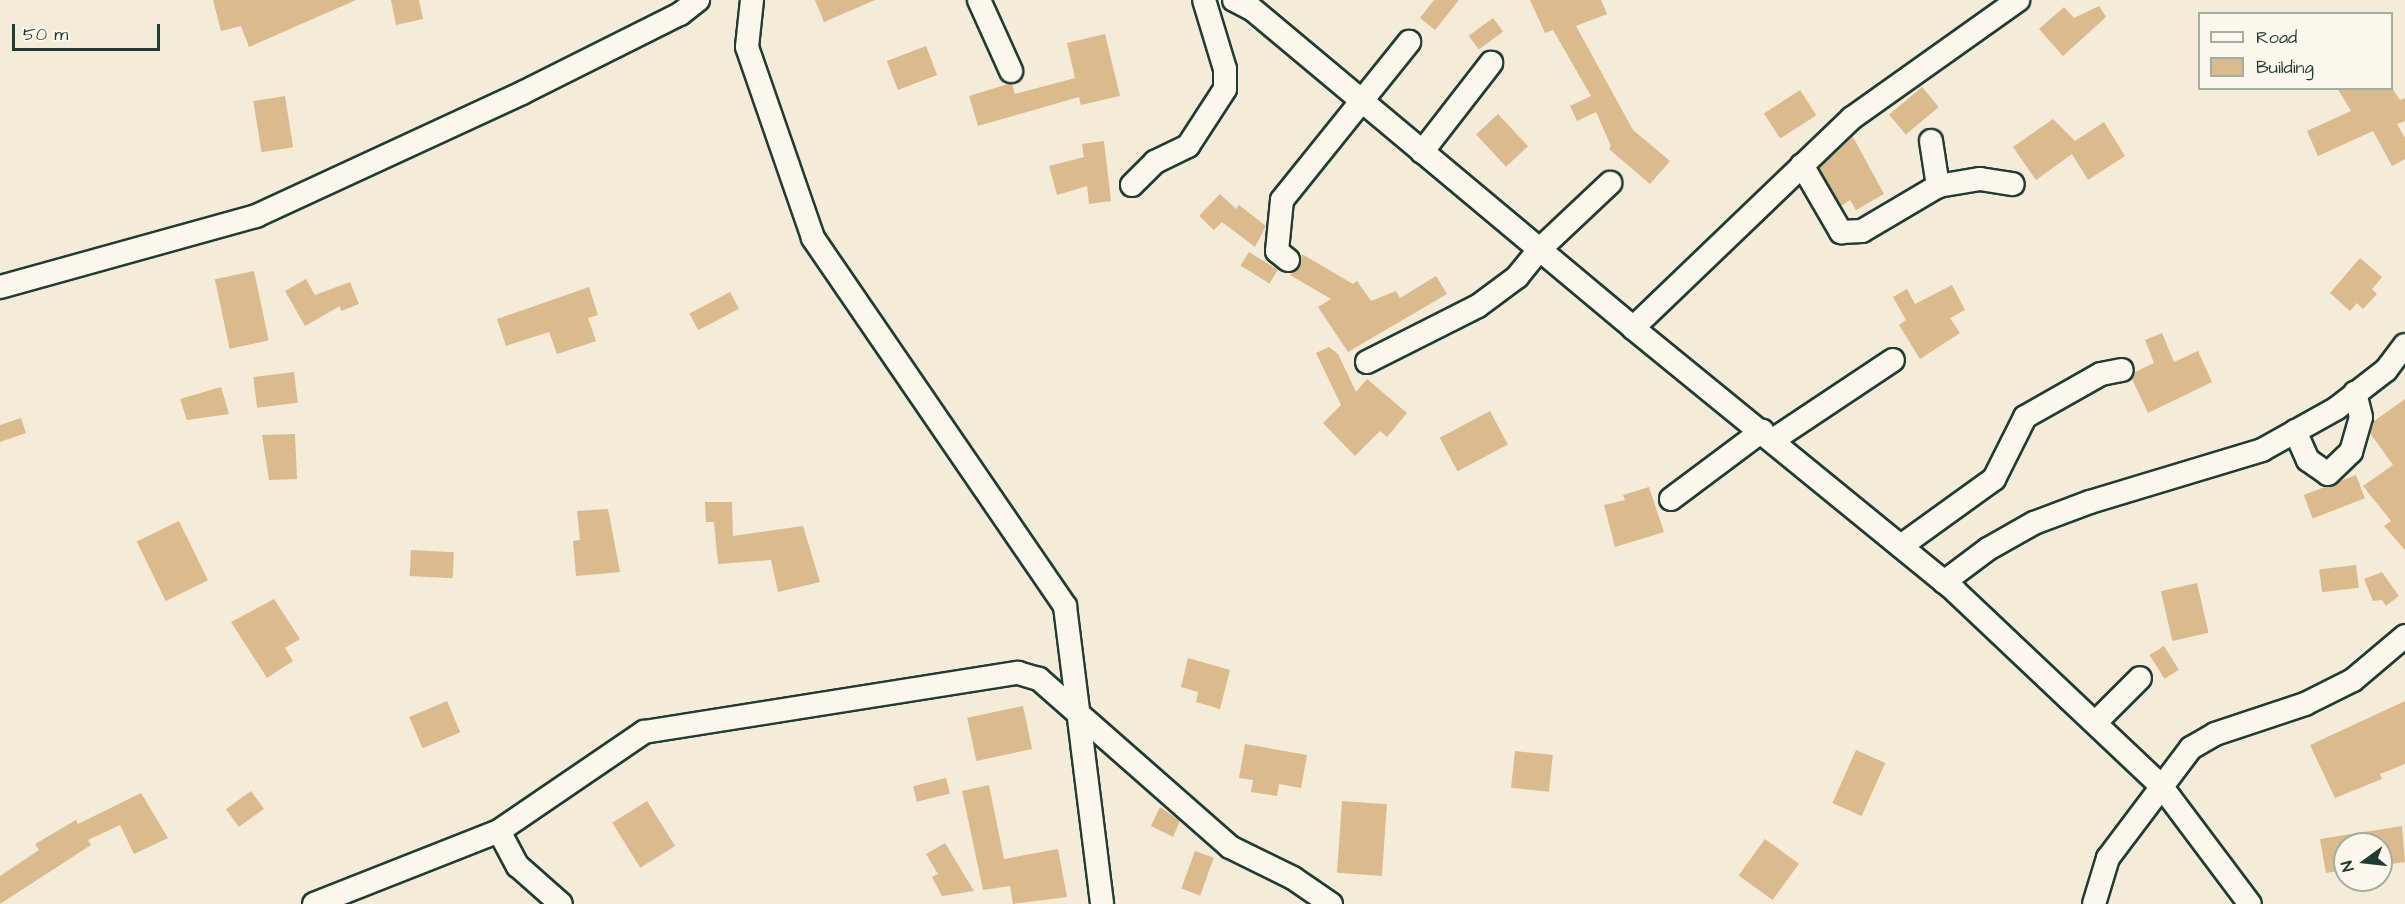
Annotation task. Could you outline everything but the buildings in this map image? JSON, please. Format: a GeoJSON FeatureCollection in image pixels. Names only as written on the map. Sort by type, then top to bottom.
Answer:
{"type":"FeatureCollection","features":[{"type":"Feature","properties":{"kind":"street"},"geometry":{"type":"LineString","coordinates":[[0,287],[256,216],[522,93],[680,14],[698,0]]}},
{"type":"Feature","properties":{"kind":"street"},"geometry":{"type":"LineString","coordinates":[[752,0],[747,47],[813,238],[1065,606],[1102,904]]}},
{"type":"Feature","properties":{"kind":"street"},"geometry":{"type":"LineString","coordinates":[[980,0],[1011,71]]}},
{"type":"Feature","properties":{"kind":"street"},"geometry":{"type":"LineString","coordinates":[[1132,186],[1155,162],[1188,146],[1225,89],[1225,69],[1204,0]]}},
{"type":"Feature","properties":{"kind":"street"},"geometry":{"type":"LineString","coordinates":[[1633,328],[1852,118],[2018,0]]}},
{"type":"Feature","properties":{"kind":"street"},"geometry":{"type":"LineString","coordinates":[[1248,3],[1362,103],[1944,582],[2096,722],[2162,787],[2250,904]]}},
{"type":"Feature","properties":{"kind":"street"},"geometry":{"type":"LineString","coordinates":[[1288,260],[1277,251],[1282,200],[1409,42]]}},
{"type":"Feature","properties":{"kind":"street"},"geometry":{"type":"LineString","coordinates":[[1422,152],[1491,63]]}},
{"type":"Feature","properties":{"kind":"street"},"geometry":{"type":"LineString","coordinates":[[1931,141],[1938,186]]}},
{"type":"Feature","properties":{"kind":"street"},"geometry":{"type":"LineString","coordinates":[[1802,165],[1841,232],[1862,231],[1938,186],[1980,179],[2013,184]]}},
{"type":"Feature","properties":{"kind":"street"},"geometry":{"type":"LineString","coordinates":[[1367,362],[1478,306],[1517,277],[1539,250],[1610,183]]}},
{"type":"Feature","properties":{"kind":"street"},"geometry":{"type":"LineString","coordinates":[[1944,582],[1988,549],[2034,523],[2090,502],[2262,450],[2355,393],[2386,370],[2405,345]]}},
{"type":"Feature","properties":{"kind":"street"},"geometry":{"type":"LineString","coordinates":[[1671,499],[1768,435],[1893,360]]}},
{"type":"Feature","properties":{"kind":"street"},"geometry":{"type":"LineString","coordinates":[[1901,546],[1994,479],[2025,417],[2101,374],[2122,370]]}},
{"type":"Feature","properties":{"kind":"street"},"geometry":{"type":"LineString","coordinates":[[2295,431],[2308,460],[2328,474],[2350,452],[2361,417],[2355,393]]}},
{"type":"Feature","properties":{"kind":"street"},"geometry":{"type":"LineString","coordinates":[[2094,904],[2108,858],[2191,748],[2215,734],[2305,704],[2353,680],[2405,636]]}},
{"type":"Feature","properties":{"kind":"street"},"geometry":{"type":"LineString","coordinates":[[314,904],[498,831],[644,732],[1018,673],[1040,679],[1230,847],[1293,878],[1330,904]]}},
{"type":"Feature","properties":{"kind":"street"},"geometry":{"type":"LineString","coordinates":[[2096,722],[2140,678]]}},
{"type":"Feature","properties":{"kind":"street"},"geometry":{"type":"LineString","coordinates":[[498,831],[518,866],[561,904]]}}]}
